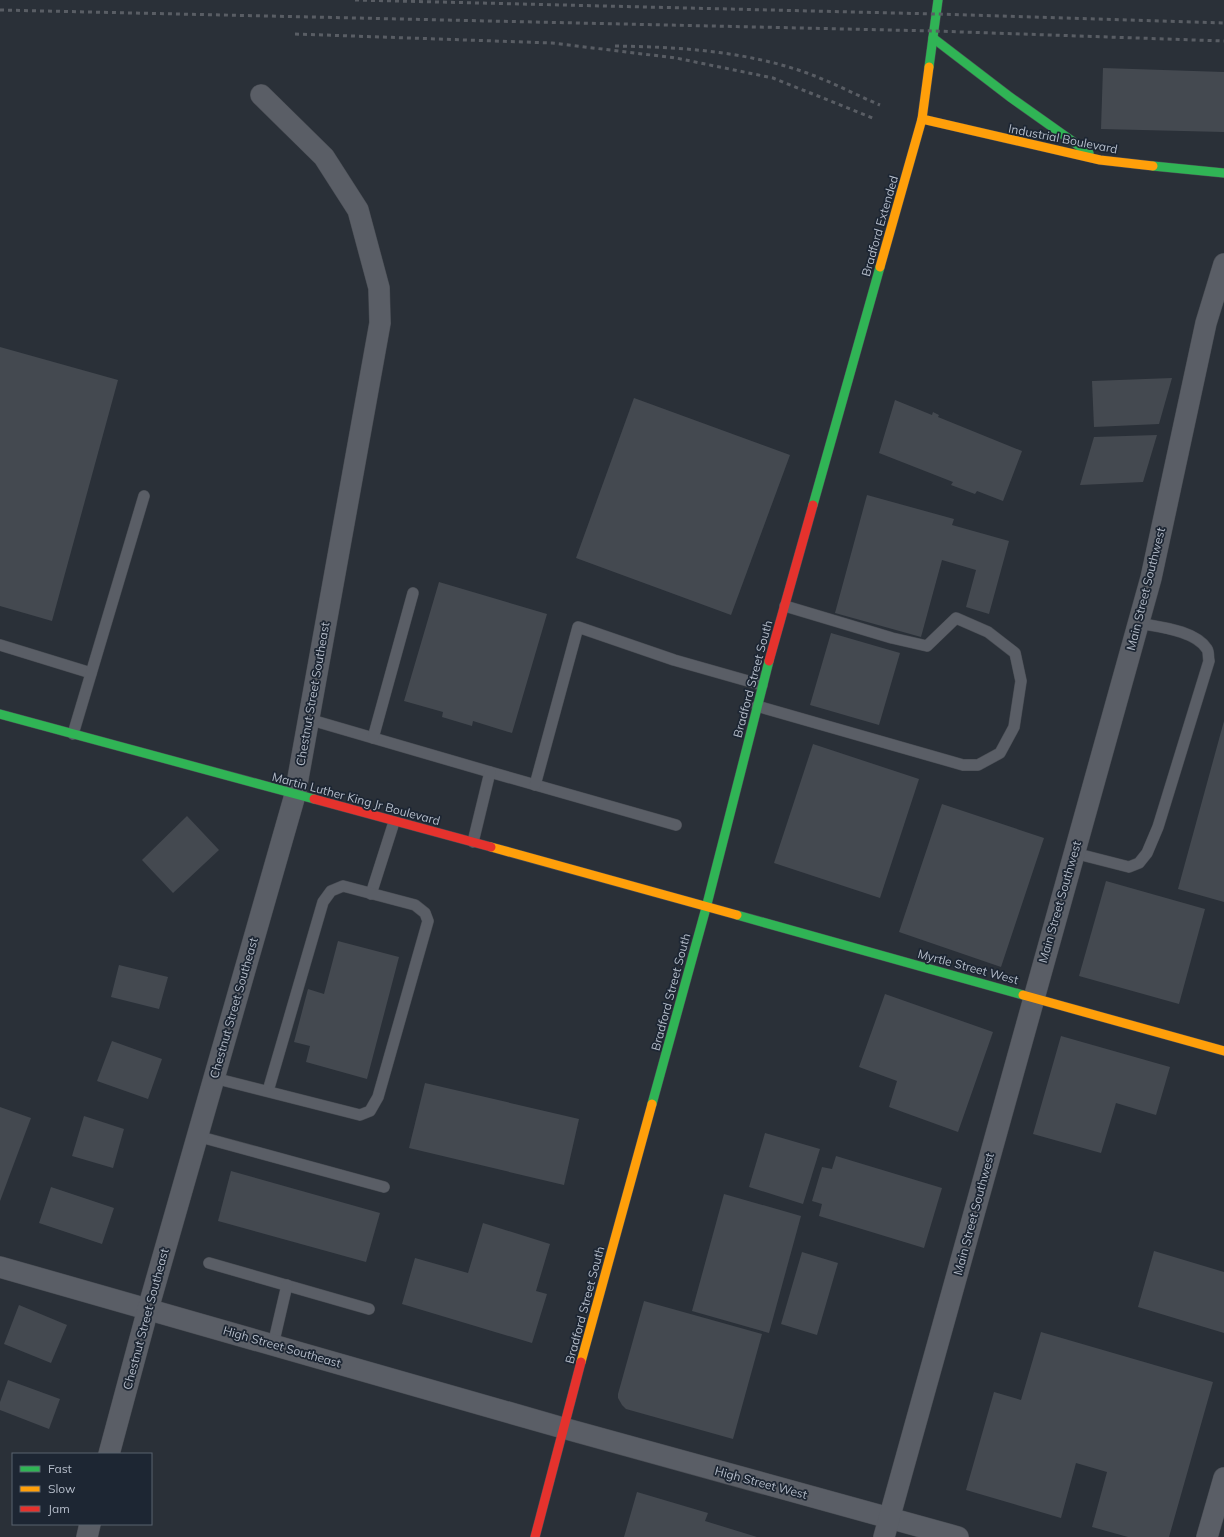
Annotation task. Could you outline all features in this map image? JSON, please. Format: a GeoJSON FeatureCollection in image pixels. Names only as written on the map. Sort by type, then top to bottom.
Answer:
{"type":"FeatureCollection","features":[{"type":"Feature","properties":{"kind":"street","name":"Bradford Extended"},"geometry":{"type":"LineString","coordinates":[[829,454],[922,120],[938,0]]}},
{"type":"Feature","properties":{"kind":"street"},"geometry":{"type":"LineString","coordinates":[[933,38],[983,79],[1051,128],[1100,160]]}},
{"type":"Feature","properties":{"kind":"street","name":"Chestnut Street Southeast"},"geometry":{"type":"LineString","coordinates":[[109,1453],[148,1309],[295,795],[380,323],[379,288],[358,210],[324,157],[261,95]]}},
{"type":"Feature","properties":{"kind":"street","name":"Industrial Boulevard"},"geometry":{"type":"LineString","coordinates":[[922,120],[1100,160],[1224,173]]}},
{"type":"Feature","properties":{"kind":"street","name":"Main Street Southwest"},"geometry":{"type":"LineString","coordinates":[[887,1528],[1033,998],[1151,578],[1206,324],[1224,264]]}},
{"type":"Feature","properties":{"kind":"street","name":"Bradford Street South"},"geometry":{"type":"LineString","coordinates":[[535,1537],[563,1428],[706,908],[762,685],[829,454]]}},
{"type":"Feature","properties":{"kind":"street","name":"Martin Luther King Jr Boulevard"},"geometry":{"type":"LineString","coordinates":[[0,714],[394,822],[473,842],[706,908]]}},
{"type":"Feature","properties":{"kind":"street","name":"Myrtle Street West"},"geometry":{"type":"LineString","coordinates":[[706,908],[1224,1051]]}},
{"type":"Feature","properties":{"kind":"street","name":"High Street Southeast"},"geometry":{"type":"LineString","coordinates":[[0,1267],[563,1428]]}},
{"type":"Feature","properties":{"kind":"street","name":"High Street West"},"geometry":{"type":"LineString","coordinates":[[563,1428],[887,1528],[958,1537]]}},
{"type":"Feature","properties":{"kind":"street"},"geometry":{"type":"LineString","coordinates":[[1207,1537],[1224,1478]]}},
{"type":"Feature","properties":{"kind":"street"},"geometry":{"type":"LineString","coordinates":[[87,1537],[90,1525]]}},
{"type":"Feature","properties":{"kind":"lane"},"geometry":{"type":"LineString","coordinates":[[73,734],[144,496]]}},
{"type":"Feature","properties":{"kind":"lane"},"geometry":{"type":"LineString","coordinates":[[373,738],[413,593]]}},
{"type":"Feature","properties":{"kind":"lane"},"geometry":{"type":"LineString","coordinates":[[757,706],[963,765],[978,765],[1000,753],[1014,727],[1021,681],[1015,654],[988,632],[956,618],[927,646],[892,638],[785,606]]}},
{"type":"Feature","properties":{"kind":"lane"},"geometry":{"type":"LineString","coordinates":[[1074,853],[1129,867],[1139,863],[1147,853],[1158,827],[1209,661],[1207,650],[1198,640],[1179,631],[1138,622]]}},
{"type":"Feature","properties":{"kind":"lane"},"geometry":{"type":"LineString","coordinates":[[535,785],[578,627],[674,660],[762,685]]}},
{"type":"Feature","properties":{"kind":"lane"},"geometry":{"type":"LineString","coordinates":[[0,645],[91,673]]}},
{"type":"Feature","properties":{"kind":"lane"},"geometry":{"type":"LineString","coordinates":[[308,719],[676,825]]}},
{"type":"Feature","properties":{"kind":"lane"},"geometry":{"type":"LineString","coordinates":[[473,842],[490,772]]}},
{"type":"Feature","properties":{"kind":"lane"},"geometry":{"type":"LineString","coordinates":[[371,894],[394,822]]}},
{"type":"Feature","properties":{"kind":"lane"},"geometry":{"type":"LineString","coordinates":[[214,1078],[360,1115],[370,1111],[378,1097],[428,921],[425,913],[415,905],[343,886],[331,891],[323,902],[268,1091]]}},
{"type":"Feature","properties":{"kind":"lane"},"geometry":{"type":"LineString","coordinates":[[197,1136],[384,1187]]}},
{"type":"Feature","properties":{"kind":"lane"},"geometry":{"type":"LineString","coordinates":[[209,1263],[369,1309]]}},
{"type":"Feature","properties":{"kind":"lane"},"geometry":{"type":"LineString","coordinates":[[273,1345],[287,1285]]}},
{"type":"Feature","properties":{"kind":"building"},"geometry":{"type":"Polygon","coordinates":[[[1103,68],[1224,72],[1224,132],[1101,129],[1103,68]]]}},
{"type":"Feature","properties":{"kind":"building"},"geometry":{"type":"Polygon","coordinates":[[[0,347],[118,380],[52,621],[0,606],[0,347]]]}},
{"type":"Feature","properties":{"kind":"building"},"geometry":{"type":"Polygon","coordinates":[[[1172,378],[1159,424],[1094,427],[1092,381],[1172,378]]]}},
{"type":"Feature","properties":{"kind":"building"},"geometry":{"type":"Polygon","coordinates":[[[634,398],[790,455],[731,615],[576,558],[634,398]]]}},
{"type":"Feature","properties":{"kind":"building"},"geometry":{"type":"Polygon","coordinates":[[[895,400],[932,415],[933,412],[939,415],[938,417],[1022,451],[1003,501],[977,491],[975,494],[951,485],[953,482],[879,453],[895,400]]]}},
{"type":"Feature","properties":{"kind":"building"},"geometry":{"type":"Polygon","coordinates":[[[1157,435],[1143,482],[1080,485],[1094,437],[1157,435]]]}},
{"type":"Feature","properties":{"kind":"building"},"geometry":{"type":"Polygon","coordinates":[[[867,495],[954,519],[952,525],[1009,541],[989,614],[966,607],[976,570],[942,560],[921,637],[835,613],[867,495]]]}},
{"type":"Feature","properties":{"kind":"building"},"geometry":{"type":"Polygon","coordinates":[[[439,582],[547,614],[512,733],[473,721],[472,726],[442,717],[443,712],[404,701],[439,582]]]}},
{"type":"Feature","properties":{"kind":"building"},"geometry":{"type":"Polygon","coordinates":[[[831,633],[900,653],[879,725],[810,705],[831,633]]]}},
{"type":"Feature","properties":{"kind":"building"},"geometry":{"type":"Polygon","coordinates":[[[1224,721],[1224,902],[1178,889],[1224,721]]]}},
{"type":"Feature","properties":{"kind":"building"},"geometry":{"type":"Polygon","coordinates":[[[813,744],[919,779],[880,898],[774,863],[813,744]]]}},
{"type":"Feature","properties":{"kind":"building"},"geometry":{"type":"Polygon","coordinates":[[[942,804],[1044,838],[1001,967],[899,932],[942,804]]]}},
{"type":"Feature","properties":{"kind":"building"},"geometry":{"type":"Polygon","coordinates":[[[187,816],[219,850],[173,893],[142,860],[187,816]]]}},
{"type":"Feature","properties":{"kind":"building"},"geometry":{"type":"Polygon","coordinates":[[[1106,881],[1205,909],[1179,1004],[1079,976],[1106,881]]]}},
{"type":"Feature","properties":{"kind":"building"},"geometry":{"type":"Polygon","coordinates":[[[338,941],[399,957],[367,1079],[306,1062],[310,1046],[294,1042],[308,989],[324,994],[338,941]]]}},
{"type":"Feature","properties":{"kind":"building"},"geometry":{"type":"Polygon","coordinates":[[[119,965],[168,977],[159,1009],[111,997],[119,965]]]}},
{"type":"Feature","properties":{"kind":"building"},"geometry":{"type":"Polygon","coordinates":[[[885,994],[993,1032],[958,1132],[889,1107],[897,1081],[859,1067],[885,994]]]}},
{"type":"Feature","properties":{"kind":"building"},"geometry":{"type":"Polygon","coordinates":[[[1061,1036],[1170,1067],[1156,1115],[1116,1103],[1101,1153],[1033,1134],[1061,1036]]]}},
{"type":"Feature","properties":{"kind":"building"},"geometry":{"type":"Polygon","coordinates":[[[112,1041],[162,1059],[148,1099],[97,1081],[112,1041]]]}},
{"type":"Feature","properties":{"kind":"building"},"geometry":{"type":"Polygon","coordinates":[[[425,1083],[579,1119],[564,1185],[409,1148],[425,1083]]]}},
{"type":"Feature","properties":{"kind":"building"},"geometry":{"type":"Polygon","coordinates":[[[0,1107],[31,1118],[0,1201],[0,1107]]]}},
{"type":"Feature","properties":{"kind":"building"},"geometry":{"type":"Polygon","coordinates":[[[84,1116],[124,1129],[113,1168],[72,1156],[84,1116]]]}},
{"type":"Feature","properties":{"kind":"building"},"geometry":{"type":"Polygon","coordinates":[[[765,1133],[820,1149],[803,1204],[749,1187],[765,1133]]]}},
{"type":"Feature","properties":{"kind":"building"},"geometry":{"type":"Polygon","coordinates":[[[836,1156],[942,1188],[924,1248],[819,1216],[822,1204],[812,1201],[822,1167],[832,1169],[836,1156]]]}},
{"type":"Feature","properties":{"kind":"building"},"geometry":{"type":"Polygon","coordinates":[[[231,1171],[380,1213],[366,1262],[218,1221],[231,1171]]]}},
{"type":"Feature","properties":{"kind":"building"},"geometry":{"type":"Polygon","coordinates":[[[51,1187],[114,1208],[102,1244],[39,1223],[51,1187]]]}},
{"type":"Feature","properties":{"kind":"building"},"geometry":{"type":"Polygon","coordinates":[[[724,1194],[801,1216],[769,1333],[692,1311],[724,1194]]]}},
{"type":"Feature","properties":{"kind":"building"},"geometry":{"type":"Polygon","coordinates":[[[483,1223],[550,1244],[536,1291],[547,1294],[532,1343],[402,1304],[415,1258],[468,1273],[483,1223]]]}},
{"type":"Feature","properties":{"kind":"building"},"geometry":{"type":"Polygon","coordinates":[[[1154,1251],[1224,1272],[1224,1333],[1138,1307],[1154,1251]]]}},
{"type":"Feature","properties":{"kind":"building"},"geometry":{"type":"Polygon","coordinates":[[[802,1252],[838,1263],[817,1335],[781,1324],[802,1252]]]}},
{"type":"Feature","properties":{"kind":"building"},"geometry":{"type":"Polygon","coordinates":[[[644,1301],[762,1334],[733,1439],[626,1409],[622,1405],[618,1398],[618,1394],[644,1301]]]}},
{"type":"Feature","properties":{"kind":"building"},"geometry":{"type":"Polygon","coordinates":[[[19,1305],[67,1325],[51,1363],[4,1344],[19,1305]]]}},
{"type":"Feature","properties":{"kind":"building"},"geometry":{"type":"Polygon","coordinates":[[[1041,1332],[1213,1382],[1169,1537],[1128,1537],[1092,1527],[1107,1472],[1076,1463],[1061,1518],[966,1490],[994,1392],[1021,1400],[1041,1332]]]}},
{"type":"Feature","properties":{"kind":"building"},"geometry":{"type":"Polygon","coordinates":[[[8,1380],[60,1399],[49,1429],[0,1410],[0,1402],[8,1380]]]}},
{"type":"Feature","properties":{"kind":"building"},"geometry":{"type":"Polygon","coordinates":[[[637,1492],[708,1513],[705,1521],[757,1537],[624,1537],[637,1492]]]}},
{"type":"Feature","properties":{"kind":"railway"},"geometry":{"type":"LineString","coordinates":[[355,0],[936,14],[1224,23]]}},
{"type":"Feature","properties":{"kind":"railway"},"geometry":{"type":"LineString","coordinates":[[0,10],[934,31],[1224,41]]}},
{"type":"Feature","properties":{"kind":"railway"},"geometry":{"type":"LineString","coordinates":[[295,34],[552,43],[676,58],[773,78],[875,119]]}},
{"type":"Feature","properties":{"kind":"railway"},"geometry":{"type":"LineString","coordinates":[[615,46],[688,49],[736,55],[760,60],[784,66],[826,80],[880,105]]}},
{"type":"Feature","properties":{"kind":"traffic: fast"},"geometry":{"type":"LineString","coordinates":[[929,67],[938,0]]}},
{"type":"Feature","properties":{"kind":"traffic: fast"},"geometry":{"type":"LineString","coordinates":[[933,38],[1010,97],[1089,153]]}},
{"type":"Feature","properties":{"kind":"traffic: fast"},"geometry":{"type":"LineString","coordinates":[[1153,166],[1224,173]]}},
{"type":"Feature","properties":{"kind":"traffic: fast"},"geometry":{"type":"LineString","coordinates":[[813,505],[880,267]]}},
{"type":"Feature","properties":{"kind":"traffic: fast"},"geometry":{"type":"LineString","coordinates":[[652,1104],[706,908],[769,661]]}},
{"type":"Feature","properties":{"kind":"traffic: fast"},"geometry":{"type":"LineString","coordinates":[[0,714],[314,799]]}},
{"type":"Feature","properties":{"kind":"traffic: fast"},"geometry":{"type":"LineString","coordinates":[[737,915],[1023,995]]}},
{"type":"Feature","properties":{"kind":"traffic: slow"},"geometry":{"type":"LineString","coordinates":[[880,267],[922,119],[929,67]]}},
{"type":"Feature","properties":{"kind":"traffic: slow"},"geometry":{"type":"LineString","coordinates":[[922,119],[1100,160],[1153,166]]}},
{"type":"Feature","properties":{"kind":"traffic: slow"},"geometry":{"type":"LineString","coordinates":[[491,847],[737,915]]}},
{"type":"Feature","properties":{"kind":"traffic: slow"},"geometry":{"type":"LineString","coordinates":[[1023,995],[1224,1051]]}},
{"type":"Feature","properties":{"kind":"traffic: slow"},"geometry":{"type":"LineString","coordinates":[[581,1362],[652,1104]]}},
{"type":"Feature","properties":{"kind":"traffic: jam"},"geometry":{"type":"LineString","coordinates":[[769,661],[813,505]]}},
{"type":"Feature","properties":{"kind":"traffic: jam"},"geometry":{"type":"LineString","coordinates":[[314,799],[491,847]]}},
{"type":"Feature","properties":{"kind":"traffic: jam"},"geometry":{"type":"LineString","coordinates":[[535,1537],[581,1362]]}}]}
